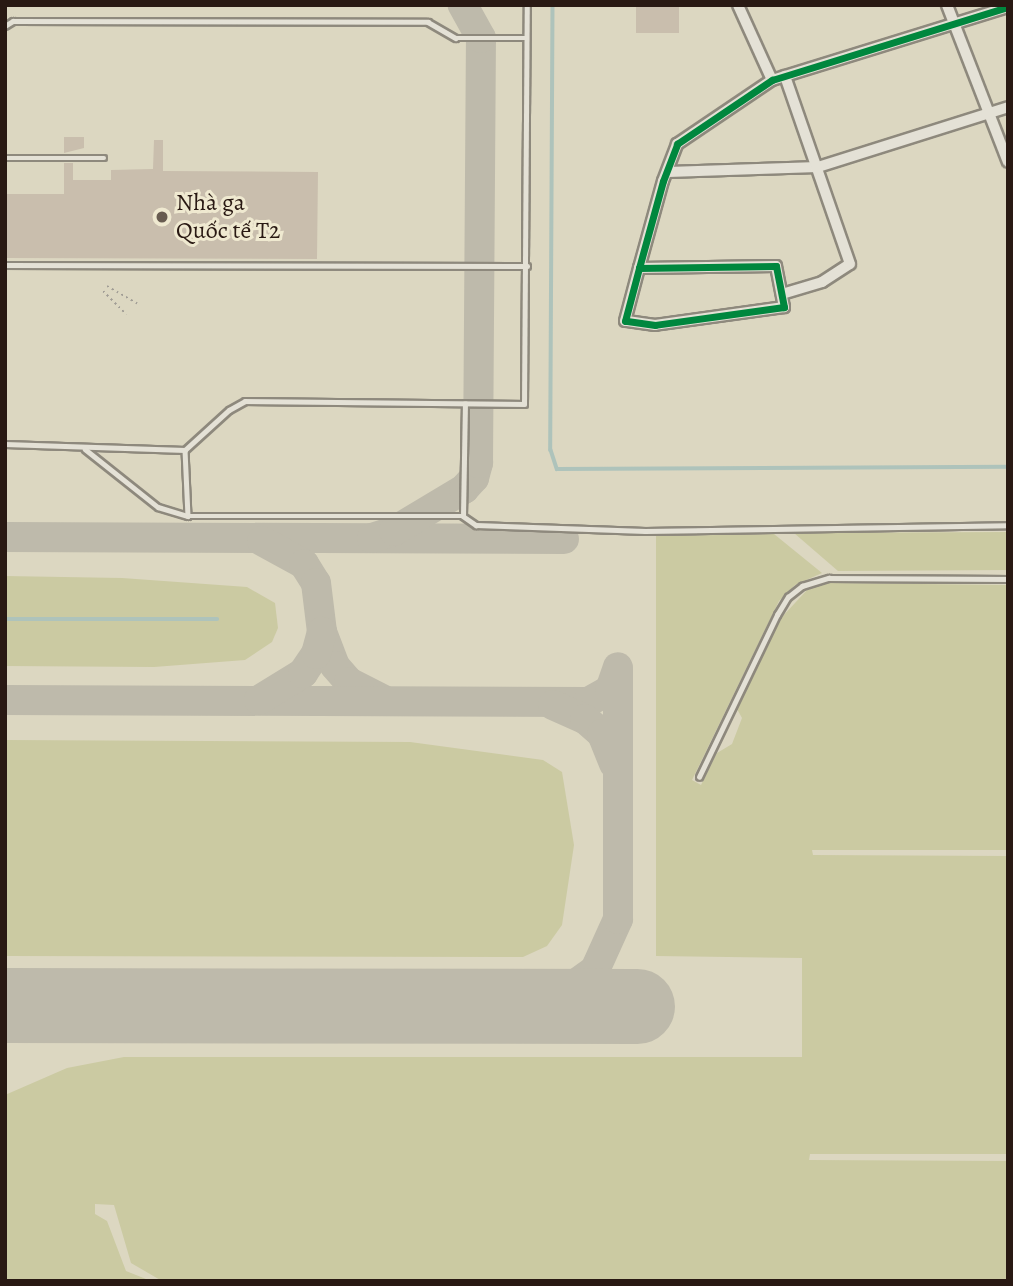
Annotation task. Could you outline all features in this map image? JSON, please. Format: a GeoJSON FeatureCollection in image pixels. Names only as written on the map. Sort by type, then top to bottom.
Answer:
{"type":"FeatureCollection","features":[{"type":"Feature","properties":{"kind":"street"},"geometry":{"type":"LineString","coordinates":[[738,5],[772,79]]}},
{"type":"Feature","properties":{"kind":"street"},"geometry":{"type":"LineString","coordinates":[[947,5],[1008,162]]}},
{"type":"Feature","properties":{"kind":"street"},"geometry":{"type":"LineString","coordinates":[[639,268],[776,266],[784,307],[761,312],[639,324],[625,321],[639,268],[677,144],[772,79],[1008,7]]}},
{"type":"Feature","properties":{"kind":"street"},"geometry":{"type":"LineString","coordinates":[[782,294],[822,282],[850,264],[785,76]]}},
{"type":"Feature","properties":{"kind":"street"},"geometry":{"type":"LineString","coordinates":[[668,172],[818,167],[1008,107]]}},
{"type":"Feature","properties":{"kind":"lane"},"geometry":{"type":"LineString","coordinates":[[5,444],[185,450],[229,410],[245,401],[524,404],[527,5]]}},
{"type":"Feature","properties":{"kind":"lane"},"geometry":{"type":"LineString","coordinates":[[5,26],[13,21],[428,22],[456,38],[527,38]]}},
{"type":"Feature","properties":{"kind":"lane"},"geometry":{"type":"LineString","coordinates":[[5,158],[104,158]]}},
{"type":"Feature","properties":{"kind":"lane"},"geometry":{"type":"LineString","coordinates":[[5,265],[527,266]]}},
{"type":"Feature","properties":{"kind":"lane"},"geometry":{"type":"LineString","coordinates":[[463,516],[466,404]]}},
{"type":"Feature","properties":{"kind":"lane"},"geometry":{"type":"LineString","coordinates":[[85,448],[158,507],[188,516],[463,516],[476,525],[645,531],[1008,525]]}},
{"type":"Feature","properties":{"kind":"lane"},"geometry":{"type":"LineString","coordinates":[[185,450],[188,516]]}},
{"type":"Feature","properties":{"kind":"lane"},"geometry":{"type":"LineString","coordinates":[[699,777],[777,615],[802,586],[830,578],[1008,579]]}},
{"type":"Feature","properties":{"kind":"path"},"geometry":{"type":"LineString","coordinates":[[107,286],[138,304]]}},
{"type":"Feature","properties":{"kind":"path"},"geometry":{"type":"LineString","coordinates":[[103,291],[126,314]]}},
{"type":"Feature","properties":{"kind":"green space"},"geometry":{"type":"Polygon","coordinates":[[[1008,532],[1008,570],[838,571],[794,533],[1008,532]]]}},
{"type":"Feature","properties":{"kind":"green space"},"geometry":{"type":"Polygon","coordinates":[[[774,534],[822,573],[795,585],[779,601],[692,780],[701,785],[717,753],[732,744],[742,718],[737,709],[781,618],[808,589],[828,583],[1008,585],[1008,850],[812,850],[813,855],[1008,856],[1008,1154],[810,1154],[809,1160],[1008,1161],[1008,1281],[162,1281],[131,1263],[114,1205],[95,1204],[95,1214],[107,1221],[126,1271],[151,1281],[5,1281],[5,1095],[67,1068],[124,1057],[802,1057],[802,958],[656,956],[656,536],[774,534]]]}},
{"type":"Feature","properties":{"kind":"green space"},"geometry":{"type":"Polygon","coordinates":[[[5,576],[122,578],[247,587],[275,603],[278,628],[272,642],[245,660],[154,667],[5,666],[5,576]]]}},
{"type":"Feature","properties":{"kind":"green space"},"geometry":{"type":"Polygon","coordinates":[[[5,740],[410,742],[543,760],[562,772],[574,845],[562,925],[547,946],[523,957],[5,956],[5,740]]]}},
{"type":"Feature","properties":{"kind":"building"},"geometry":{"type":"Polygon","coordinates":[[[636,5],[679,5],[679,33],[636,33],[636,5]]]}},
{"type":"Feature","properties":{"kind":"building"},"geometry":{"type":"Polygon","coordinates":[[[64,137],[84,137],[84,148],[64,153],[64,137]]]}},
{"type":"Feature","properties":{"kind":"building","name":"Nhà ga Quốc tế T2"},"geometry":{"type":"Polygon","coordinates":[[[154,140],[163,140],[163,171],[318,172],[317,259],[5,258],[5,194],[64,194],[64,163],[73,163],[73,180],[111,180],[111,170],[153,169],[154,140]]]}},
{"type":"Feature","properties":{"kind":"waterway"},"geometry":{"type":"LineString","coordinates":[[553,5],[551,450],[557,469],[1008,467]]}},
{"type":"Feature","properties":{"kind":"waterway"},"geometry":{"type":"LineString","coordinates":[[5,619],[217,619]]}},
{"type":"Feature","properties":{"kind":"taxiway"},"geometry":{"type":"LineString","coordinates":[[372,538],[394,531],[464,489],[474,478],[478,463],[481,38],[463,5]]}},
{"type":"Feature","properties":{"kind":"taxiway"},"geometry":{"type":"LineString","coordinates":[[5,537],[564,539]]}},
{"type":"Feature","properties":{"kind":"taxiway"},"geometry":{"type":"LineString","coordinates":[[262,541],[304,564],[316,583],[322,632],[335,666],[349,682],[383,699]]}},
{"type":"Feature","properties":{"kind":"taxiway"},"geometry":{"type":"LineString","coordinates":[[259,700],[303,673],[316,654],[322,632]]}},
{"type":"Feature","properties":{"kind":"taxiway"},"geometry":{"type":"LineString","coordinates":[[5,700],[588,702],[610,690],[618,667]]}},
{"type":"Feature","properties":{"kind":"taxiway"},"geometry":{"type":"LineString","coordinates":[[530,1006],[556,998],[595,970],[618,919],[618,669]]}},
{"type":"Feature","properties":{"kind":"taxiway"},"geometry":{"type":"LineString","coordinates":[[553,705],[585,719],[602,734],[614,764]]}},
{"type":"Feature","properties":{"kind":"runway"},"geometry":{"type":"LineString","coordinates":[[5,1005],[637,1006]]}},
{"type":"Feature","properties":{"kind":"cycle path"},"geometry":{"type":"LineString","coordinates":[[639,268],[776,266],[784,307],[655,325],[625,321],[639,268],[663,181],[677,144],[772,80],[1008,7]]}},
{"type":"Feature","properties":{"kind":"place","name":"Nhà ga Quốc tế T2"},"geometry":{"type":"Point","coordinates":[162,217]}}]}
